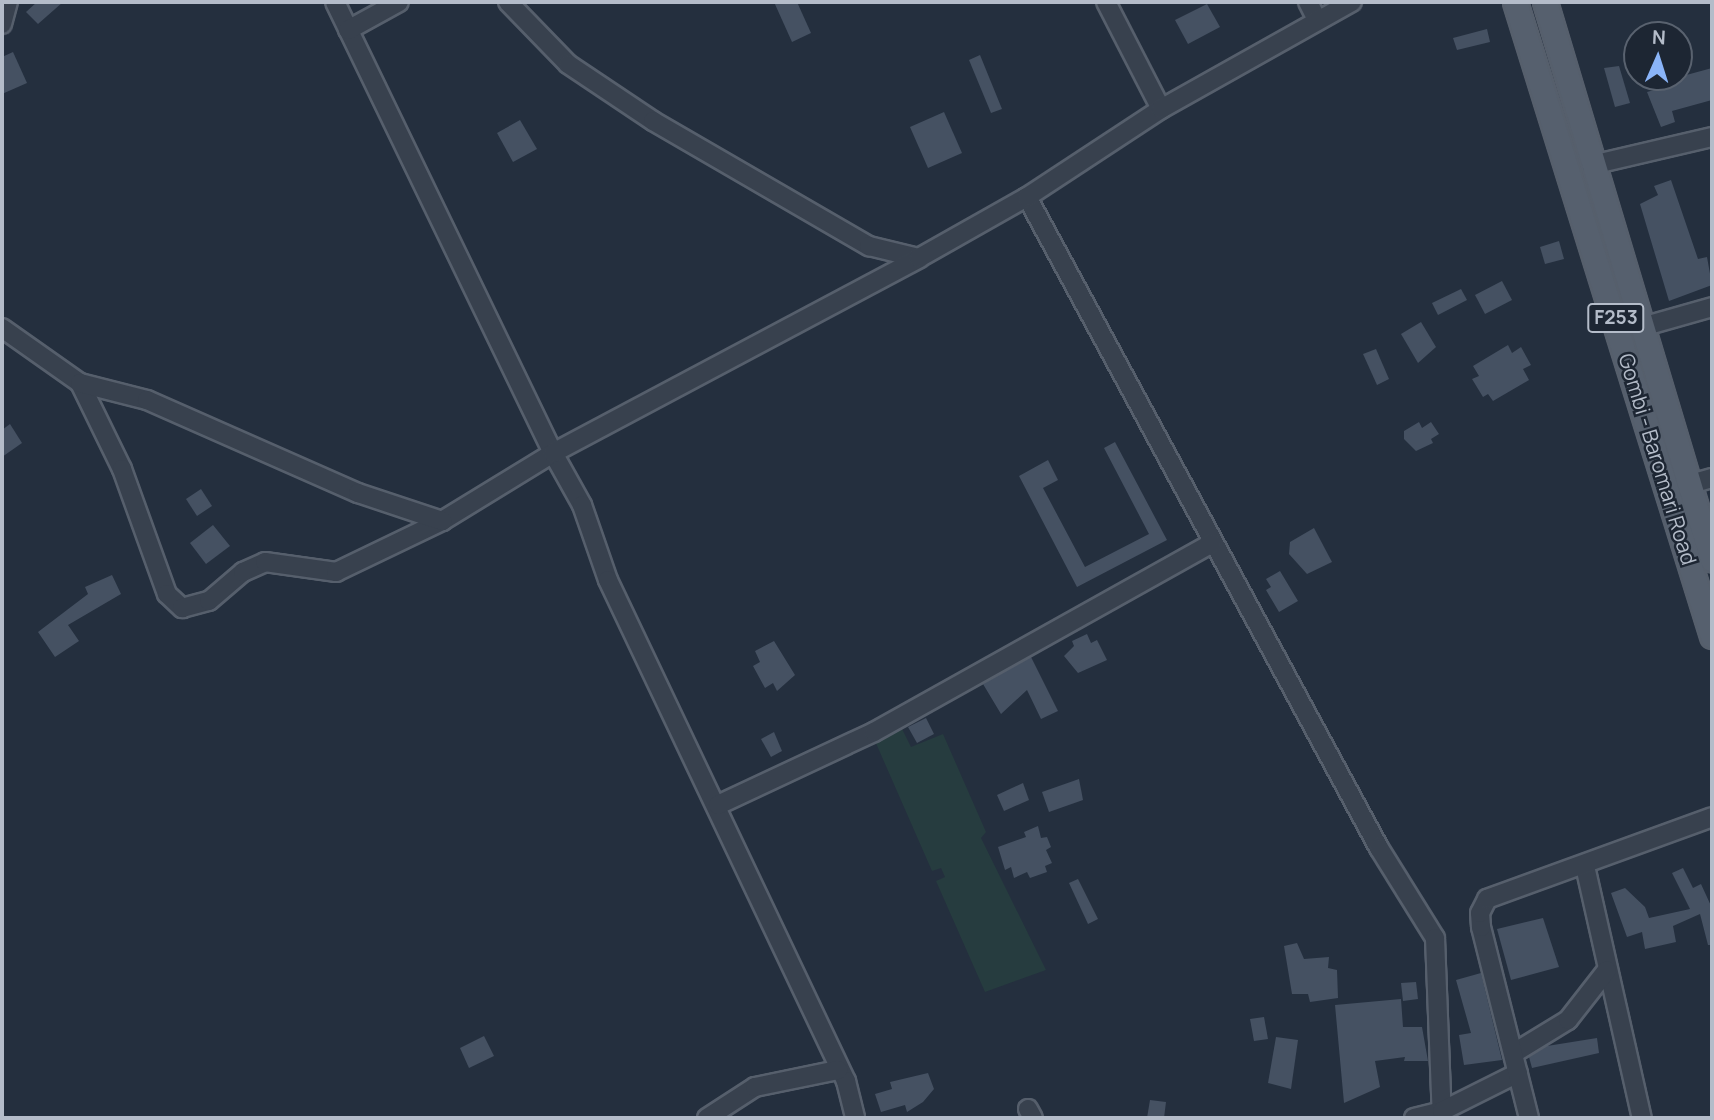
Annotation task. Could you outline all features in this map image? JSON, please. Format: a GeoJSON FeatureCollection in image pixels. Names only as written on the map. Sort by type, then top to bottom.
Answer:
{"type":"FeatureCollection","features":[{"type":"Feature","properties":{"kind":"main road","name":"Gombi - Baromari Road"},"geometry":{"type":"LineString","coordinates":[[1515,2],[1712,636]]}},
{"type":"Feature","properties":{"kind":"main road","name":"Gombi - Baromari Road"},"geometry":{"type":"LineString","coordinates":[[1548,3],[1592,165],[1642,327],[1702,481],[1712,560]]}},
{"type":"Feature","properties":{"kind":"street"},"geometry":{"type":"LineString","coordinates":[[2,24],[8,2]]}},
{"type":"Feature","properties":{"kind":"street"},"geometry":{"type":"LineString","coordinates":[[335,2],[553,453],[582,505],[608,580],[718,806],[838,1070],[855,1118]]}},
{"type":"Feature","properties":{"kind":"street"},"geometry":{"type":"LineString","coordinates":[[348,30],[399,2]]}},
{"type":"Feature","properties":{"kind":"street"},"geometry":{"type":"LineString","coordinates":[[508,2],[568,64],[653,121],[869,246],[919,258]]}},
{"type":"Feature","properties":{"kind":"street"},"geometry":{"type":"LineString","coordinates":[[1105,2],[1161,109]]}},
{"type":"Feature","properties":{"kind":"street"},"geometry":{"type":"LineString","coordinates":[[1308,2],[1317,20]]}},
{"type":"Feature","properties":{"kind":"street"},"geometry":{"type":"LineString","coordinates":[[80,383],[122,469],[167,594],[182,608],[209,601],[243,572],[265,562],[336,572],[442,521],[553,453],[919,258],[1027,197],[1161,109],[1352,2]]}},
{"type":"Feature","properties":{"kind":"street"},"geometry":{"type":"LineString","coordinates":[[1592,165],[1712,137]]}},
{"type":"Feature","properties":{"kind":"street"},"geometry":{"type":"LineString","coordinates":[[1027,197],[1385,859],[1435,938],[1439,1116]]}},
{"type":"Feature","properties":{"kind":"street"},"geometry":{"type":"LineString","coordinates":[[1642,327],[1712,307]]}},
{"type":"Feature","properties":{"kind":"street"},"geometry":{"type":"LineString","coordinates":[[2,328],[80,383],[147,400],[358,493],[442,521]]}},
{"type":"Feature","properties":{"kind":"street"},"geometry":{"type":"LineString","coordinates":[[718,806],[874,732],[1212,543]]}},
{"type":"Feature","properties":{"kind":"street"},"geometry":{"type":"LineString","coordinates":[[1529,1118],[1480,913],[1487,899],[1586,866],[1712,817]]}},
{"type":"Feature","properties":{"kind":"street"},"geometry":{"type":"LineString","coordinates":[[1586,866],[1642,1118]]}},
{"type":"Feature","properties":{"kind":"street"},"geometry":{"type":"LineString","coordinates":[[1514,1053],[1568,1020],[1607,970]]}},
{"type":"Feature","properties":{"kind":"street"},"geometry":{"type":"LineString","coordinates":[[707,1118],[755,1087],[838,1070]]}},
{"type":"Feature","properties":{"kind":"street"},"geometry":{"type":"LineString","coordinates":[[1414,1118],[1439,1116],[1518,1073]]}},
{"type":"Feature","properties":{"kind":"green space"},"geometry":{"type":"Polygon","coordinates":[[[902,729],[911,747],[943,734],[986,832],[981,838],[1046,970],[985,992],[936,881],[945,877],[941,868],[932,871],[875,741],[902,729]]]}},
{"type":"Feature","properties":{"kind":"building"},"geometry":{"type":"Polygon","coordinates":[[[37,2],[63,2],[38,24],[26,12],[37,2]]]}},
{"type":"Feature","properties":{"kind":"building"},"geometry":{"type":"Polygon","coordinates":[[[774,2],[797,2],[811,33],[792,42],[774,2]]]}},
{"type":"Feature","properties":{"kind":"building"},"geometry":{"type":"Polygon","coordinates":[[[1207,4],[1220,27],[1188,44],[1175,20],[1207,4]]]}},
{"type":"Feature","properties":{"kind":"building"},"geometry":{"type":"Polygon","coordinates":[[[1487,29],[1490,42],[1457,50],[1453,38],[1487,29]]]}},
{"type":"Feature","properties":{"kind":"building"},"geometry":{"type":"Polygon","coordinates":[[[13,52],[27,83],[2,94],[2,57],[13,52]]]}},
{"type":"Feature","properties":{"kind":"building"},"geometry":{"type":"Polygon","coordinates":[[[980,55],[1002,109],[991,113],[969,60],[980,55]]]}},
{"type":"Feature","properties":{"kind":"building"},"geometry":{"type":"Polygon","coordinates":[[[1619,66],[1623,91],[1626,91],[1630,103],[1615,107],[1604,68],[1619,66]]]}},
{"type":"Feature","properties":{"kind":"building"},"geometry":{"type":"Polygon","coordinates":[[[1712,68],[1712,100],[1672,111],[1675,122],[1661,127],[1647,92],[1693,91],[1693,73],[1712,68]]]}},
{"type":"Feature","properties":{"kind":"building"},"geometry":{"type":"Polygon","coordinates":[[[944,112],[962,153],[928,168],[910,127],[944,112]]]}},
{"type":"Feature","properties":{"kind":"building"},"geometry":{"type":"Polygon","coordinates":[[[520,120],[537,149],[513,162],[497,133],[520,120]]]}},
{"type":"Feature","properties":{"kind":"building"},"geometry":{"type":"Polygon","coordinates":[[[1671,180],[1698,259],[1707,257],[1712,285],[1669,301],[1640,204],[1658,195],[1654,186],[1671,180]]]}},
{"type":"Feature","properties":{"kind":"building"},"geometry":{"type":"Polygon","coordinates":[[[1559,241],[1564,259],[1545,264],[1540,247],[1559,241]]]}},
{"type":"Feature","properties":{"kind":"building"},"geometry":{"type":"Polygon","coordinates":[[[1502,281],[1512,300],[1485,314],[1475,295],[1502,281]]]}},
{"type":"Feature","properties":{"kind":"building"},"geometry":{"type":"Polygon","coordinates":[[[1461,289],[1467,300],[1438,315],[1432,303],[1461,289]]]}},
{"type":"Feature","properties":{"kind":"building"},"geometry":{"type":"Polygon","coordinates":[[[1421,322],[1436,347],[1418,363],[1401,334],[1421,322]]]}},
{"type":"Feature","properties":{"kind":"building"},"geometry":{"type":"Polygon","coordinates":[[[1508,345],[1512,353],[1521,347],[1531,365],[1523,369],[1529,380],[1493,401],[1488,394],[1483,397],[1472,379],[1479,376],[1473,366],[1508,345]]]}},
{"type":"Feature","properties":{"kind":"building"},"geometry":{"type":"Polygon","coordinates":[[[1376,349],[1389,379],[1377,385],[1363,354],[1376,349]]]}},
{"type":"Feature","properties":{"kind":"building"},"geometry":{"type":"Polygon","coordinates":[[[1419,422],[1422,428],[1431,422],[1439,434],[1431,439],[1433,443],[1416,451],[1404,439],[1404,431],[1419,422]]]}},
{"type":"Feature","properties":{"kind":"building"},"geometry":{"type":"Polygon","coordinates":[[[10,424],[22,443],[2,457],[2,430],[10,424]]]}},
{"type":"Feature","properties":{"kind":"building"},"geometry":{"type":"Polygon","coordinates":[[[1115,442],[1167,540],[1077,587],[1019,476],[1048,460],[1058,480],[1043,488],[1085,567],[1149,534],[1104,448],[1115,442]]]}},
{"type":"Feature","properties":{"kind":"building"},"geometry":{"type":"Polygon","coordinates":[[[201,489],[212,506],[197,516],[186,499],[201,489]]]}},
{"type":"Feature","properties":{"kind":"building"},"geometry":{"type":"Polygon","coordinates":[[[213,525],[230,546],[206,564],[190,543],[213,525]]]}},
{"type":"Feature","properties":{"kind":"building"},"geometry":{"type":"Polygon","coordinates":[[[1314,528],[1332,562],[1307,574],[1289,554],[1290,542],[1314,528]]]}},
{"type":"Feature","properties":{"kind":"building"},"geometry":{"type":"Polygon","coordinates":[[[1280,571],[1298,601],[1279,612],[1266,590],[1271,587],[1266,579],[1280,571]]]}},
{"type":"Feature","properties":{"kind":"building"},"geometry":{"type":"Polygon","coordinates":[[[112,575],[121,594],[68,625],[79,641],[55,657],[38,632],[88,594],[85,587],[112,575]]]}},
{"type":"Feature","properties":{"kind":"building"},"geometry":{"type":"Polygon","coordinates":[[[1087,634],[1091,643],[1097,640],[1107,660],[1078,673],[1064,656],[1074,646],[1072,641],[1087,634]]]}},
{"type":"Feature","properties":{"kind":"building"},"geometry":{"type":"Polygon","coordinates":[[[774,641],[795,675],[777,691],[773,683],[765,688],[753,666],[760,662],[755,651],[774,641]]]}},
{"type":"Feature","properties":{"kind":"building"},"geometry":{"type":"Polygon","coordinates":[[[1031,657],[1058,711],[1041,719],[1027,690],[1001,714],[983,684],[1031,657]]]}},
{"type":"Feature","properties":{"kind":"building"},"geometry":{"type":"Polygon","coordinates":[[[926,718],[934,734],[917,743],[908,727],[926,718]]]}},
{"type":"Feature","properties":{"kind":"building"},"geometry":{"type":"Polygon","coordinates":[[[774,732],[782,751],[771,757],[761,739],[774,732]]]}},
{"type":"Feature","properties":{"kind":"building"},"geometry":{"type":"Polygon","coordinates":[[[1079,779],[1083,800],[1049,812],[1042,792],[1079,779]]]}},
{"type":"Feature","properties":{"kind":"building"},"geometry":{"type":"Polygon","coordinates":[[[1023,783],[1029,800],[1004,811],[997,795],[1023,783]]]}},
{"type":"Feature","properties":{"kind":"building"},"geometry":{"type":"Polygon","coordinates":[[[1038,826],[1041,838],[1047,837],[1051,847],[1046,850],[1052,863],[1045,866],[1047,872],[1030,878],[1027,872],[1014,878],[1011,867],[1005,870],[998,847],[1026,837],[1024,832],[1038,826]]]}},
{"type":"Feature","properties":{"kind":"building"},"geometry":{"type":"Polygon","coordinates":[[[1683,868],[1693,888],[1701,884],[1712,908],[1712,945],[1708,945],[1700,914],[1673,926],[1676,942],[1645,949],[1642,932],[1627,937],[1611,893],[1625,888],[1645,907],[1649,918],[1690,909],[1672,873],[1683,868]]]}},
{"type":"Feature","properties":{"kind":"building"},"geometry":{"type":"Polygon","coordinates":[[[1078,879],[1098,919],[1088,924],[1069,883],[1078,879]]]}},
{"type":"Feature","properties":{"kind":"building"},"geometry":{"type":"Polygon","coordinates":[[[1543,918],[1559,967],[1511,980],[1497,929],[1543,918]]]}},
{"type":"Feature","properties":{"kind":"building"},"geometry":{"type":"Polygon","coordinates":[[[1297,943],[1304,959],[1329,957],[1328,968],[1337,970],[1338,998],[1310,1002],[1308,994],[1292,994],[1284,946],[1297,943]]]}},
{"type":"Feature","properties":{"kind":"building"},"geometry":{"type":"Polygon","coordinates":[[[1481,973],[1502,1060],[1464,1065],[1459,1035],[1471,1033],[1456,980],[1481,973]]]}},
{"type":"Feature","properties":{"kind":"building"},"geometry":{"type":"Polygon","coordinates":[[[1416,982],[1418,999],[1403,1001],[1401,983],[1416,982]]]}},
{"type":"Feature","properties":{"kind":"building"},"geometry":{"type":"Polygon","coordinates":[[[1401,999],[1403,1027],[1422,1027],[1428,1061],[1404,1061],[1405,1057],[1375,1061],[1380,1087],[1344,1103],[1335,1005],[1401,999]]]}},
{"type":"Feature","properties":{"kind":"building"},"geometry":{"type":"Polygon","coordinates":[[[1264,1017],[1268,1039],[1254,1041],[1250,1019],[1264,1017]]]}},
{"type":"Feature","properties":{"kind":"building"},"geometry":{"type":"Polygon","coordinates":[[[484,1036],[494,1056],[469,1068],[460,1048],[484,1036]]]}},
{"type":"Feature","properties":{"kind":"building"},"geometry":{"type":"Polygon","coordinates":[[[1276,1037],[1298,1040],[1291,1089],[1268,1083],[1276,1037]]]}},
{"type":"Feature","properties":{"kind":"building"},"geometry":{"type":"Polygon","coordinates":[[[1597,1038],[1599,1053],[1532,1068],[1529,1057],[1547,1046],[1597,1038]]]}},
{"type":"Feature","properties":{"kind":"building"},"geometry":{"type":"Polygon","coordinates":[[[928,1073],[934,1089],[923,1102],[907,1112],[905,1105],[881,1112],[875,1094],[892,1089],[890,1082],[928,1073]]]}},
{"type":"Feature","properties":{"kind":"building"},"geometry":{"type":"Polygon","coordinates":[[[1150,1100],[1166,1102],[1164,1118],[1147,1118],[1150,1100]]]}}]}
